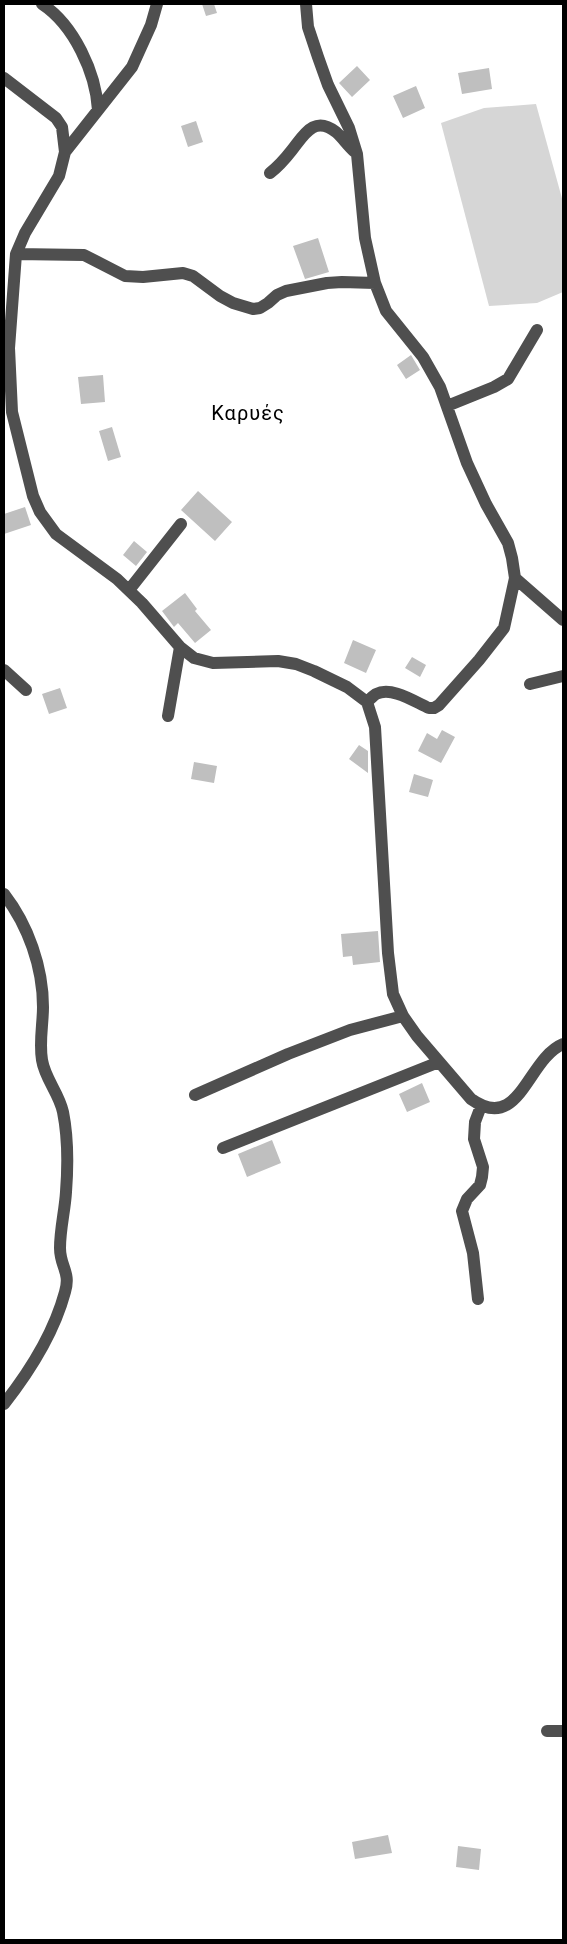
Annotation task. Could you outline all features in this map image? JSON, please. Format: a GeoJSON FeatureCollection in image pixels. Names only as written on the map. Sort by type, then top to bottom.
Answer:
{"type":"FeatureCollection","features":[{"type":"Feature","properties":{"kind":"street"},"geometry":{"type":"LineString","coordinates":[[42,4],[52,10],[71,34],[80,51],[92,74],[98,96],[98,110]]}},
{"type":"Feature","properties":{"kind":"street"},"geometry":{"type":"LineString","coordinates":[[65,152],[132,67],[151,25],[157,4]]}},
{"type":"Feature","properties":{"kind":"street"},"geometry":{"type":"LineString","coordinates":[[306,4],[308,27],[318,57],[328,85],[349,128],[357,154],[365,238],[375,283],[386,312],[423,357],[440,386],[467,463],[486,504],[508,543],[515,578],[504,628],[479,660],[439,705],[429,708],[386,692],[376,694],[367,702]]}},
{"type":"Feature","properties":{"kind":"street"},"geometry":{"type":"LineString","coordinates":[[4,78],[56,118],[62,127],[65,152],[59,176],[25,233],[16,254],[6,353],[12,412],[33,496],[40,512],[56,534],[117,579],[165,628],[180,647],[194,658],[213,663],[278,661],[296,664],[331,679],[367,702],[375,726],[379,770],[390,975],[393,994],[403,1016],[471,1099],[481,1106],[490,1109],[514,1102],[534,1070],[547,1056],[563,1044]]}},
{"type":"Feature","properties":{"kind":"street"},"geometry":{"type":"LineString","coordinates":[[270,173],[281,164],[305,132],[315,127],[324,126],[335,132],[357,154]]}},
{"type":"Feature","properties":{"kind":"street"},"geometry":{"type":"LineString","coordinates":[[16,254],[84,255],[125,276],[143,277],[183,273],[193,276],[233,303],[252,309],[260,308],[277,295],[286,291],[327,283],[375,283]]}},
{"type":"Feature","properties":{"kind":"street"},"geometry":{"type":"LineString","coordinates":[[447,406],[494,387],[508,379],[537,330]]}},
{"type":"Feature","properties":{"kind":"street"},"geometry":{"type":"LineString","coordinates":[[129,590],[181,524]]}},
{"type":"Feature","properties":{"kind":"street"},"geometry":{"type":"LineString","coordinates":[[515,578],[563,620]]}},
{"type":"Feature","properties":{"kind":"street"},"geometry":{"type":"LineString","coordinates":[[168,716],[180,647]]}},
{"type":"Feature","properties":{"kind":"street"},"geometry":{"type":"LineString","coordinates":[[4,670],[26,690]]}},
{"type":"Feature","properties":{"kind":"street"},"geometry":{"type":"LineString","coordinates":[[530,684],[563,676]]}},
{"type":"Feature","properties":{"kind":"street"},"geometry":{"type":"LineString","coordinates":[[4,894],[26,929],[37,966],[43,996],[40,1036],[42,1060],[63,1111],[67,1158],[60,1259],[68,1277],[65,1292],[35,1360],[4,1404]]}},
{"type":"Feature","properties":{"kind":"street"},"geometry":{"type":"LineString","coordinates":[[195,1095],[288,1054],[350,1030],[403,1016]]}},
{"type":"Feature","properties":{"kind":"street"},"geometry":{"type":"LineString","coordinates":[[223,1148],[439,1062]]}},
{"type":"Feature","properties":{"kind":"street"},"geometry":{"type":"LineString","coordinates":[[478,1299],[473,1253],[462,1212],[467,1199],[480,1185],[482,1177],[483,1167],[474,1139],[475,1122],[481,1106]]}},
{"type":"Feature","properties":{"kind":"street"},"geometry":{"type":"LineString","coordinates":[[547,1731],[563,1732]]}},
{"type":"Feature","properties":{"kind":"shaded area"},"geometry":{"type":"Polygon","coordinates":[[[536,104],[563,202],[563,292],[537,303],[489,306],[441,123],[484,108],[536,104]]]}},
{"type":"Feature","properties":{"kind":"building"},"geometry":{"type":"Polygon","coordinates":[[[202,4],[214,4],[217,13],[206,16],[202,4]]]}},
{"type":"Feature","properties":{"kind":"building"},"geometry":{"type":"Polygon","coordinates":[[[357,66],[370,80],[352,97],[339,83],[357,66]]]}},
{"type":"Feature","properties":{"kind":"building"},"geometry":{"type":"Polygon","coordinates":[[[489,68],[492,89],[462,94],[458,73],[489,68]]]}},
{"type":"Feature","properties":{"kind":"building"},"geometry":{"type":"Polygon","coordinates":[[[416,86],[425,108],[403,118],[393,96],[416,86]]]}},
{"type":"Feature","properties":{"kind":"building"},"geometry":{"type":"Polygon","coordinates":[[[196,121],[203,142],[188,147],[181,126],[196,121]]]}},
{"type":"Feature","properties":{"kind":"building"},"geometry":{"type":"Polygon","coordinates":[[[318,238],[329,272],[305,279],[293,246],[318,238]]]}},
{"type":"Feature","properties":{"kind":"building"},"geometry":{"type":"Polygon","coordinates":[[[411,355],[420,370],[406,379],[397,365],[411,355]]]}},
{"type":"Feature","properties":{"kind":"building"},"geometry":{"type":"Polygon","coordinates":[[[103,375],[105,402],[81,404],[78,377],[103,375]]]}},
{"type":"Feature","properties":{"kind":"building"},"geometry":{"type":"Polygon","coordinates":[[[112,427],[121,457],[108,461],[99,431],[112,427]]]}},
{"type":"Feature","properties":{"kind":"building"},"geometry":{"type":"Polygon","coordinates":[[[198,491],[232,522],[215,541],[181,510],[198,491]]]}},
{"type":"Feature","properties":{"kind":"building"},"geometry":{"type":"Polygon","coordinates":[[[25,507],[31,525],[4,534],[4,514],[25,507]]]}},
{"type":"Feature","properties":{"kind":"building"},"geometry":{"type":"Polygon","coordinates":[[[134,541],[147,552],[136,566],[123,555],[134,541]]]}},
{"type":"Feature","properties":{"kind":"building"},"geometry":{"type":"Polygon","coordinates":[[[185,593],[197,609],[195,611],[211,630],[195,643],[178,623],[174,627],[162,611],[185,593]]]}},
{"type":"Feature","properties":{"kind":"building"},"geometry":{"type":"Polygon","coordinates":[[[353,640],[376,650],[366,673],[344,663],[353,640]]]}},
{"type":"Feature","properties":{"kind":"building"},"geometry":{"type":"Polygon","coordinates":[[[412,657],[426,665],[420,677],[405,668],[412,657]]]}},
{"type":"Feature","properties":{"kind":"building"},"geometry":{"type":"Polygon","coordinates":[[[60,688],[67,708],[49,714],[42,694],[60,688]]]}},
{"type":"Feature","properties":{"kind":"building"},"geometry":{"type":"Polygon","coordinates":[[[442,730],[455,737],[441,763],[418,751],[427,733],[437,739],[442,730]]]}},
{"type":"Feature","properties":{"kind":"building"},"geometry":{"type":"Polygon","coordinates":[[[359,745],[368,751],[368,773],[349,759],[359,745]]]}},
{"type":"Feature","properties":{"kind":"building"},"geometry":{"type":"Polygon","coordinates":[[[194,762],[217,766],[214,783],[191,779],[194,762]]]}},
{"type":"Feature","properties":{"kind":"building"},"geometry":{"type":"Polygon","coordinates":[[[414,774],[433,780],[428,797],[409,792],[414,774]]]}},
{"type":"Feature","properties":{"kind":"building"},"geometry":{"type":"Polygon","coordinates":[[[378,931],[380,962],[353,965],[352,956],[343,957],[341,934],[378,931]]]}},
{"type":"Feature","properties":{"kind":"building"},"geometry":{"type":"Polygon","coordinates":[[[422,1083],[430,1102],[407,1112],[399,1094],[422,1083]]]}},
{"type":"Feature","properties":{"kind":"building"},"geometry":{"type":"Polygon","coordinates":[[[272,1140],[281,1163],[247,1177],[238,1154],[272,1140]]]}},
{"type":"Feature","properties":{"kind":"building"},"geometry":{"type":"Polygon","coordinates":[[[388,1835],[392,1853],[355,1859],[352,1842],[388,1835]]]}},
{"type":"Feature","properties":{"kind":"building"},"geometry":{"type":"Polygon","coordinates":[[[458,1846],[481,1849],[479,1870],[456,1867],[458,1846]]]}},
{"type":"Feature","properties":{"kind":"district","name":"Καρυές"},"geometry":{"type":"Point","coordinates":[248,413]}}]}
